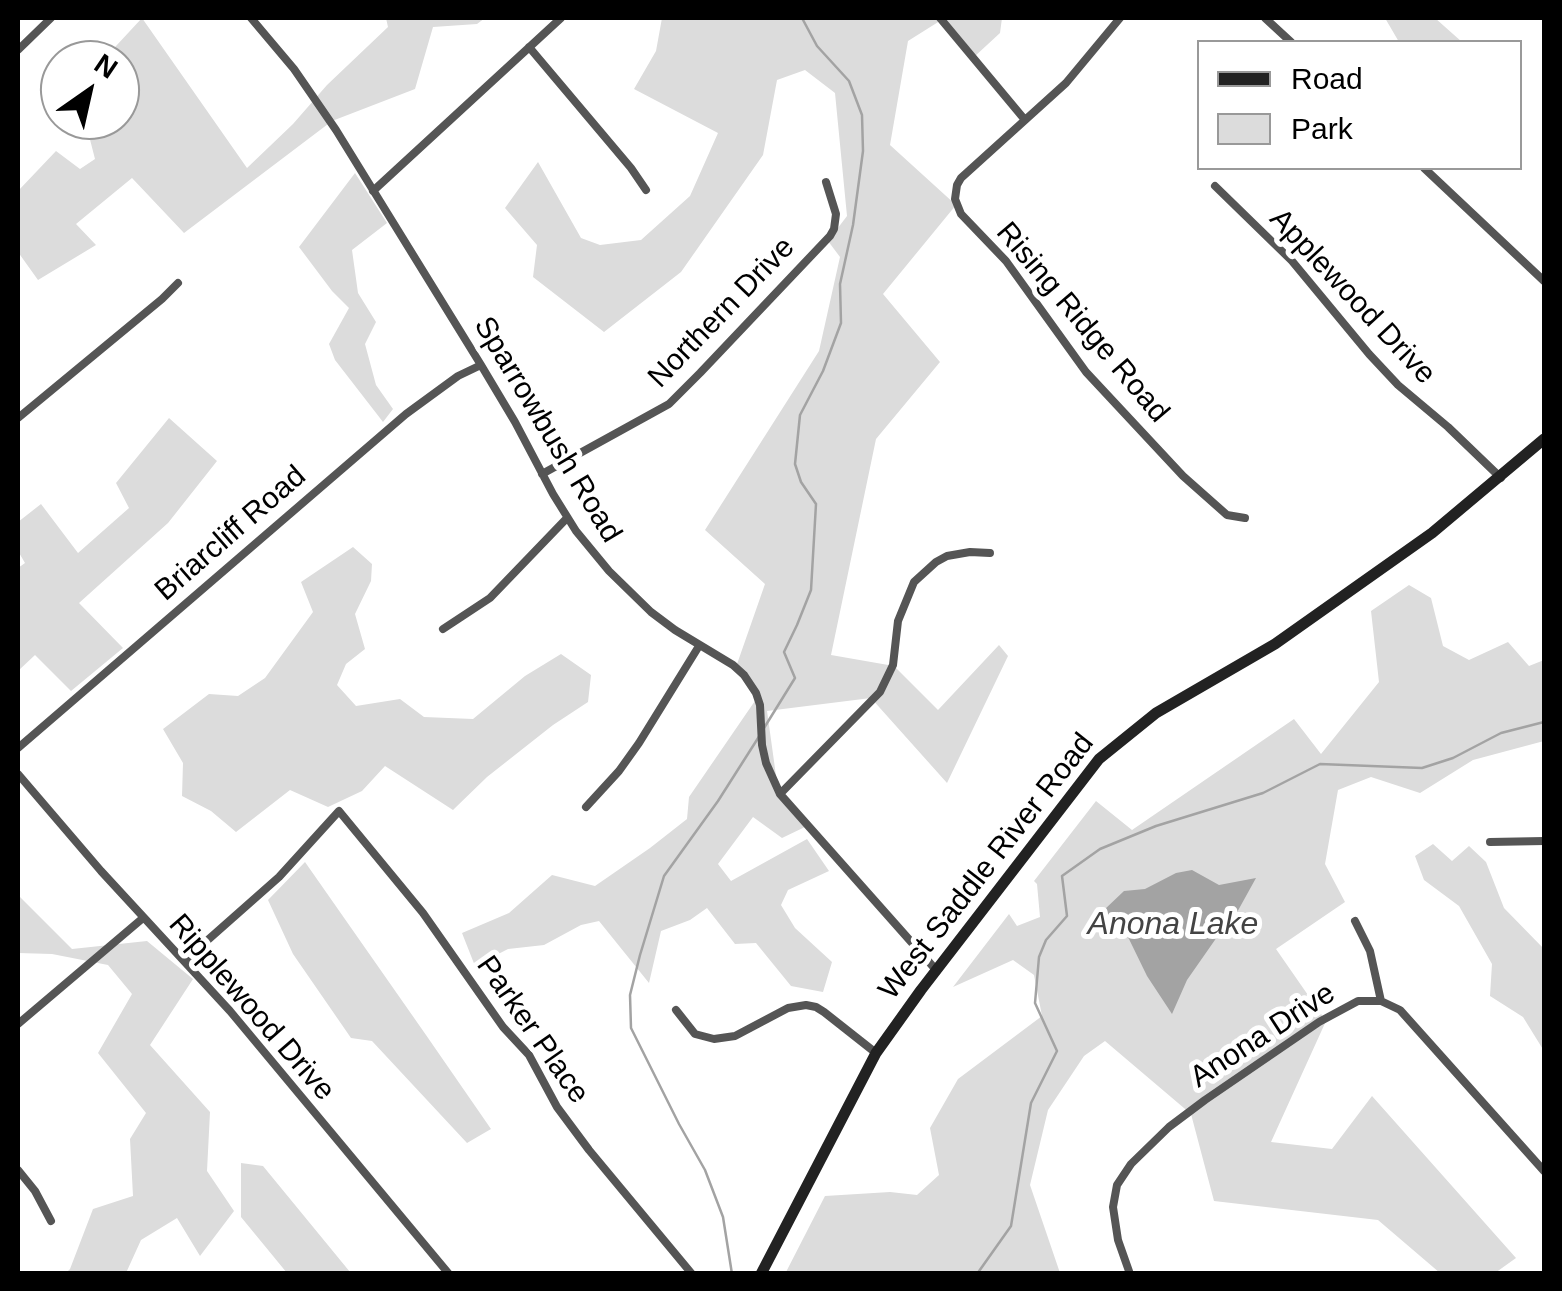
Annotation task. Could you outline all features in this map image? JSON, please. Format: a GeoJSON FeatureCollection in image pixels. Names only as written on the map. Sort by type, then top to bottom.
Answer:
{"type":"FeatureCollection","features":[{"type":"Feature","properties":{"kind":"street"},"geometry":{"type":"LineString","coordinates":[[18,50],[51,18]]}},
{"type":"Feature","properties":{"kind":"street","name":"Sparrowbush Road"},"geometry":{"type":"LineString","coordinates":[[251,18],[294,69],[336,130],[481,364],[567,518],[630,592],[663,621],[744,675],[756,693],[766,763],[780,794],[937,971]]}},
{"type":"Feature","properties":{"kind":"street"},"geometry":{"type":"LineString","coordinates":[[373,191],[560,18]]}},
{"type":"Feature","properties":{"kind":"street"},"geometry":{"type":"LineString","coordinates":[[940,18],[1025,120],[1066,83],[1120,18]]}},
{"type":"Feature","properties":{"kind":"street"},"geometry":{"type":"LineString","coordinates":[[1264,18],[1289,40]]}},
{"type":"Feature","properties":{"kind":"street"},"geometry":{"type":"LineString","coordinates":[[530,47],[646,190]]}},
{"type":"Feature","properties":{"kind":"street","name":"Rising Ridge Road"},"geometry":{"type":"LineString","coordinates":[[1025,120],[961,178],[955,199],[961,214],[1006,261],[1086,372],[1183,476],[1228,516],[1246,518]]}},
{"type":"Feature","properties":{"kind":"street"},"geometry":{"type":"LineString","coordinates":[[1426,170],[1544,280]]}},
{"type":"Feature","properties":{"kind":"street","name":"Northern Drive"},"geometry":{"type":"LineString","coordinates":[[542,474],[669,404],[700,374],[830,236],[836,214],[826,182]]}},
{"type":"Feature","properties":{"kind":"street","name":"Applewood Drive"},"geometry":{"type":"LineString","coordinates":[[1215,186],[1292,261],[1398,385],[1501,478]]}},
{"type":"Feature","properties":{"kind":"street"},"geometry":{"type":"LineString","coordinates":[[18,418],[178,284]]}},
{"type":"Feature","properties":{"kind":"street","name":"Briarcliff Road"},"geometry":{"type":"LineString","coordinates":[[18,748],[406,414],[481,364]]}},
{"type":"Feature","properties":{"kind":"street","name":"West Saddle River Road"},"geometry":{"type":"LineString","coordinates":[[760,1274],[876,1053],[1099,758],[1167,705],[1284,638],[1432,533],[1544,439]]}},
{"type":"Feature","properties":{"kind":"street"},"geometry":{"type":"LineString","coordinates":[[443,629],[498,591],[567,518]]}},
{"type":"Feature","properties":{"kind":"street"},"geometry":{"type":"LineString","coordinates":[[780,794],[880,692],[893,664],[898,621],[914,582],[947,556],[990,553]]}},
{"type":"Feature","properties":{"kind":"street"},"geometry":{"type":"LineString","coordinates":[[586,807],[639,743],[699,646]]}},
{"type":"Feature","properties":{"kind":"street","name":"Ripplewood Drive"},"geometry":{"type":"LineString","coordinates":[[18,774],[230,1011],[449,1274]]}},
{"type":"Feature","properties":{"kind":"street","name":"Parker Place"},"geometry":{"type":"LineString","coordinates":[[184,961],[279,877],[339,811],[432,923],[503,1027],[529,1055],[557,1107],[589,1150],[692,1274]]}},
{"type":"Feature","properties":{"kind":"street"},"geometry":{"type":"LineString","coordinates":[[1490,842],[1544,841]]}},
{"type":"Feature","properties":{"kind":"street"},"geometry":{"type":"LineString","coordinates":[[18,1024],[143,918]]}},
{"type":"Feature","properties":{"kind":"street"},"geometry":{"type":"LineString","coordinates":[[1355,921],[1370,951],[1381,1001]]}},
{"type":"Feature","properties":{"kind":"street","name":"Anona Drive"},"geometry":{"type":"LineString","coordinates":[[1130,1274],[1112,1207],[1117,1185],[1131,1164],[1193,1109],[1304,1032],[1358,1001],[1381,1001],[1400,1010],[1544,1171]]}},
{"type":"Feature","properties":{"kind":"street"},"geometry":{"type":"LineString","coordinates":[[676,1010],[695,1034],[714,1039],[735,1036],[788,1008],[816,1008],[876,1053]]}},
{"type":"Feature","properties":{"kind":"street"},"geometry":{"type":"LineString","coordinates":[[18,1170],[36,1190],[51,1220]]}},
{"type":"Feature","properties":{"kind":"green space"},"geometry":{"type":"Polygon","coordinates":[[[142,18],[247,168],[388,27],[386,18],[485,18],[477,24],[433,27],[415,89],[332,121],[184,233],[132,178],[76,224],[96,245],[38,280],[18,252],[18,191],[56,151],[80,169],[95,159],[90,140],[140,140],[140,40],[122,40],[142,18]]]}},
{"type":"Feature","properties":{"kind":"green space"},"geometry":{"type":"Polygon","coordinates":[[[662,18],[1002,18],[1000,33],[974,57],[943,19],[908,41],[890,145],[956,205],[883,294],[940,362],[876,439],[831,655],[894,666],[938,710],[999,645],[1008,656],[947,783],[871,698],[767,711],[779,797],[807,826],[782,838],[753,817],[718,864],[731,881],[807,839],[829,871],[788,890],[781,905],[795,928],[832,962],[823,992],[791,986],[756,943],[735,944],[707,908],[690,920],[661,931],[649,983],[599,921],[581,925],[544,945],[508,949],[475,966],[462,933],[509,913],[552,875],[595,886],[687,819],[689,797],[759,695],[736,667],[765,584],[705,530],[819,351],[840,257],[828,241],[847,216],[835,93],[805,70],[777,80],[763,155],[681,272],[604,332],[533,277],[537,245],[505,208],[538,162],[581,238],[600,245],[641,240],[690,196],[718,133],[634,89],[656,51],[662,18]]]}},
{"type":"Feature","properties":{"kind":"green space"},"geometry":{"type":"Polygon","coordinates":[[[1385,18],[1435,18],[1460,40],[1398,40],[1385,18]]]}},
{"type":"Feature","properties":{"kind":"green space"},"geometry":{"type":"Polygon","coordinates":[[[355,173],[387,223],[352,250],[358,293],[376,322],[365,344],[376,385],[393,409],[383,422],[335,360],[329,344],[349,308],[299,247],[355,173]]]}},
{"type":"Feature","properties":{"kind":"green space"},"geometry":{"type":"Polygon","coordinates":[[[169,418],[217,461],[168,523],[79,603],[123,648],[71,691],[35,655],[18,671],[18,568],[25,563],[18,551],[18,522],[41,504],[78,553],[129,508],[116,483],[169,418]]]}},
{"type":"Feature","properties":{"kind":"green space"},"geometry":{"type":"Polygon","coordinates":[[[353,547],[372,564],[371,581],[355,614],[365,649],[346,664],[337,685],[356,706],[400,699],[424,717],[473,719],[525,676],[561,654],[591,675],[588,702],[487,777],[453,810],[385,766],[362,791],[328,807],[290,790],[236,832],[211,811],[182,796],[183,763],[163,729],[209,694],[238,696],[265,678],[313,612],[301,582],[353,547]]]}},
{"type":"Feature","properties":{"kind":"green space"},"geometry":{"type":"Polygon","coordinates":[[[1409,585],[1431,598],[1443,646],[1469,660],[1508,642],[1529,666],[1544,660],[1544,741],[1473,760],[1420,793],[1371,777],[1338,790],[1325,864],[1345,902],[1276,949],[1326,1021],[1271,1142],[1332,1149],[1372,1096],[1516,1258],[1495,1273],[1440,1273],[1378,1220],[1214,1201],[1191,1114],[1105,1041],[1084,1056],[1048,1110],[1030,1185],[1060,1273],[785,1274],[825,1196],[890,1192],[917,1195],[939,1175],[930,1128],[958,1079],[1042,1016],[1034,975],[1013,960],[953,987],[1009,914],[1017,926],[1040,917],[1034,881],[1096,801],[1132,830],[1294,719],[1321,754],[1379,682],[1371,611],[1409,585]]]}},
{"type":"Feature","properties":{"kind":"green space"},"geometry":{"type":"Polygon","coordinates":[[[1433,844],[1452,861],[1469,846],[1486,862],[1504,908],[1544,949],[1544,1051],[1523,1017],[1490,996],[1492,964],[1459,906],[1424,880],[1415,856],[1433,844]]]}},
{"type":"Feature","properties":{"kind":"green space"},"geometry":{"type":"Polygon","coordinates":[[[305,862],[491,1129],[467,1143],[372,1041],[351,1038],[293,954],[268,900],[305,862]]]}},
{"type":"Feature","properties":{"kind":"green space"},"geometry":{"type":"Polygon","coordinates":[[[18,895],[72,949],[147,941],[193,979],[150,1045],[210,1112],[207,1171],[234,1211],[200,1256],[177,1218],[141,1240],[126,1273],[66,1273],[93,1209],[133,1196],[130,1139],[146,1113],[98,1053],[132,994],[108,965],[52,954],[18,953],[18,895]]]}},
{"type":"Feature","properties":{"kind":"green space"},"geometry":{"type":"Polygon","coordinates":[[[241,1163],[263,1166],[349,1273],[287,1273],[241,1217],[241,1163]]]}},
{"type":"Feature","properties":{"kind":"water","name":"Anona Lake"},"geometry":{"type":"Polygon","coordinates":[[[1192,870],[1219,885],[1256,878],[1230,925],[1187,980],[1172,1014],[1129,939],[1104,910],[1124,891],[1145,889],[1176,873],[1192,870]]]}},
{"type":"Feature","properties":{"kind":"waterway"},"geometry":{"type":"LineString","coordinates":[[764,728],[795,678],[784,652],[811,590],[816,504],[801,482],[795,464],[800,415],[823,371],[841,323],[840,284],[863,151],[862,115],[849,81],[817,46],[802,18]]}},
{"type":"Feature","properties":{"kind":"waterway"},"geometry":{"type":"LineString","coordinates":[[977,1274],[1011,1226],[1031,1103],[1057,1051],[1035,1003],[1039,957],[1046,940],[1067,916],[1062,876],[1100,849],[1156,826],[1263,793],[1320,764],[1422,768],[1453,758],[1501,733],[1544,722]]}},
{"type":"Feature","properties":{"kind":"waterway"},"geometry":{"type":"LineString","coordinates":[[732,1274],[723,1217],[705,1170],[631,1028],[630,995],[664,876],[760,735]]}}]}
